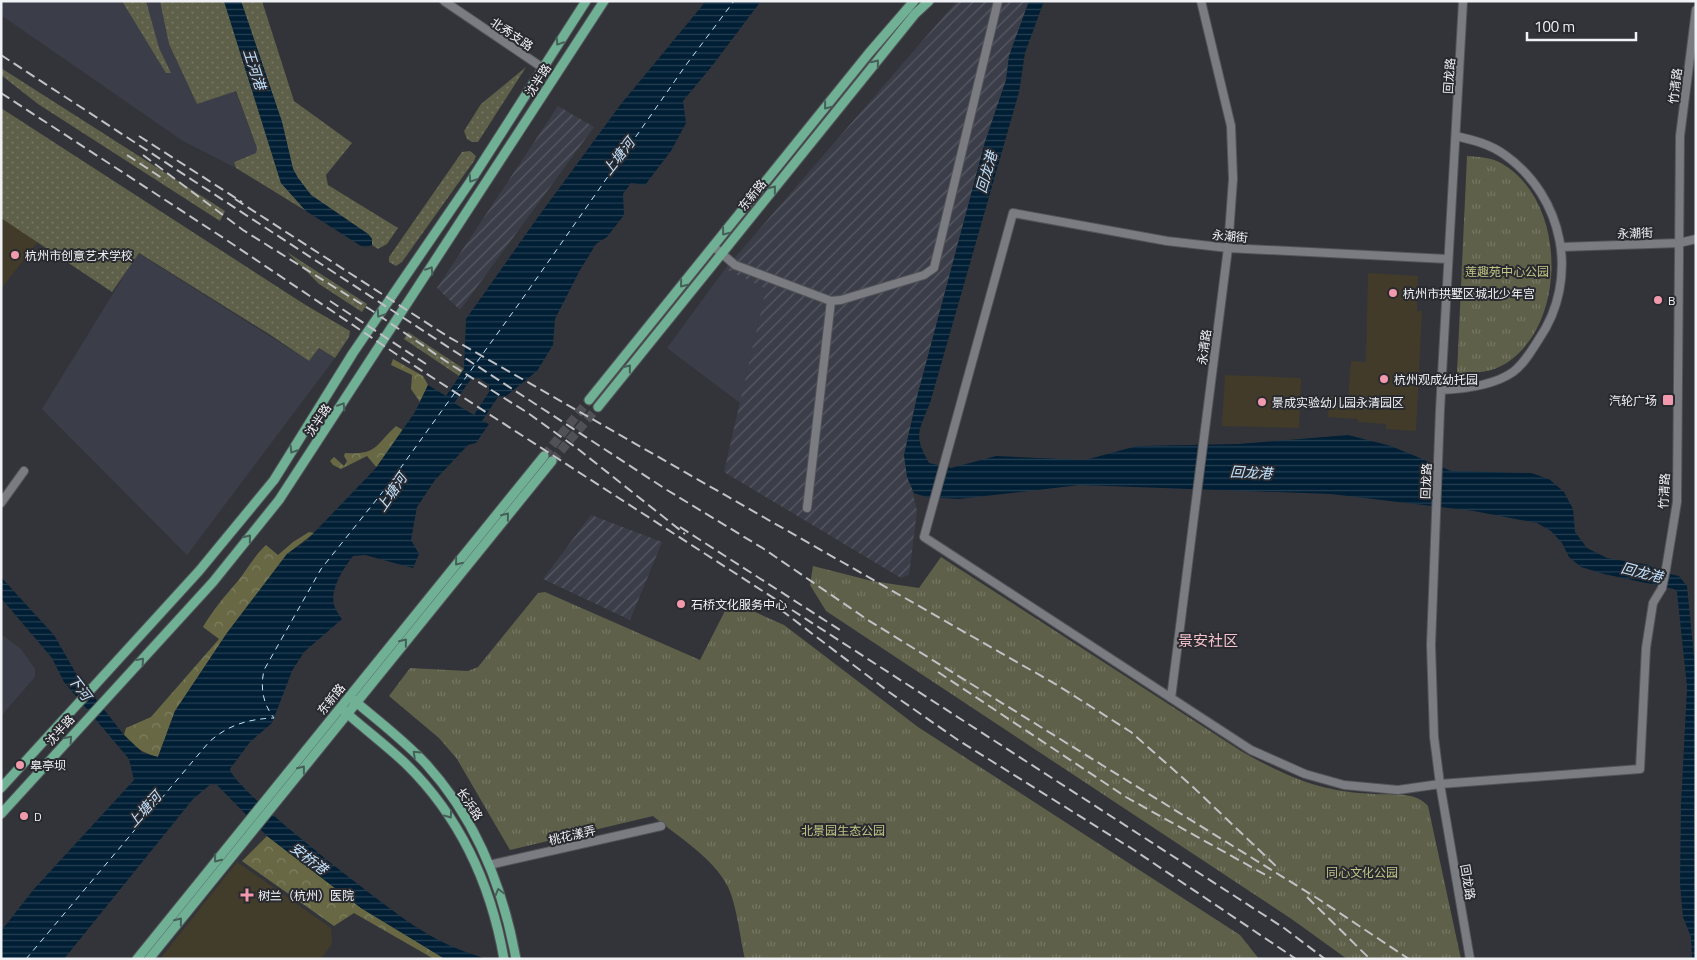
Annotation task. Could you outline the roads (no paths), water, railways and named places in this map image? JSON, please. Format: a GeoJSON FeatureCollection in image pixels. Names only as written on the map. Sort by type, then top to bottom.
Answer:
{"type":"FeatureCollection","features":[{"type":"Feature","properties":{"kind":"main road","name":"沈半路"},"geometry":{"type":"LineString","coordinates":[[1,788],[199,571],[274,480],[354,353],[470,182],[586,1]]}},
{"type":"Feature","properties":{"kind":"main road","name":"沈半路"},"geometry":{"type":"LineString","coordinates":[[1,814],[213,582],[279,500],[604,1]]}},
{"type":"Feature","properties":{"kind":"main road","name":"东新路"},"geometry":{"type":"LineString","coordinates":[[589,400],[914,1]]}},
{"type":"Feature","properties":{"kind":"main road","name":"东新路"},"geometry":{"type":"LineString","coordinates":[[598,406],[915,14],[929,1]]}},
{"type":"Feature","properties":{"kind":"main road","name":"东新路"},"geometry":{"type":"LineString","coordinates":[[353,699],[544,456]]}},
{"type":"Feature","properties":{"kind":"main road","name":"东新路"},"geometry":{"type":"LineString","coordinates":[[148,959],[252,823],[265,800],[353,699],[552,461]]}},
{"type":"Feature","properties":{"kind":"main road","name":"长浜路"},"geometry":{"type":"LineString","coordinates":[[353,699],[414,752],[438,779],[473,831],[496,882],[516,959]]}},
{"type":"Feature","properties":{"kind":"main road","name":"东新路"},"geometry":{"type":"LineString","coordinates":[[137,959],[252,823],[272,808],[343,710]]}},
{"type":"Feature","properties":{"kind":"main road","name":"长浜路"},"geometry":{"type":"LineString","coordinates":[[343,710],[406,765],[433,794],[456,826],[472,854],[486,889],[504,959]]}},
{"type":"Feature","properties":{"kind":"street","name":"北秀支路"},"geometry":{"type":"LineString","coordinates":[[444,1],[543,68]]}},
{"type":"Feature","properties":{"kind":"street"},"geometry":{"type":"LineString","coordinates":[[714,246],[735,266],[832,301],[924,275],[934,268],[998,1]]}},
{"type":"Feature","properties":{"kind":"street","name":"永清路"},"geometry":{"type":"LineString","coordinates":[[1171,698],[1228,248],[1233,179],[1231,126],[1201,1]]}},
{"type":"Feature","properties":{"kind":"street","name":"回龙路"},"geometry":{"type":"LineString","coordinates":[[1463,1],[1441,390],[1431,684],[1440,784],[1470,959]]}},
{"type":"Feature","properties":{"kind":"street","name":"竹清路"},"geometry":{"type":"LineString","coordinates":[[1440,784],[1640,769],[1646,648],[1653,604],[1662,588],[1677,502],[1680,136],[1696,10]]}},
{"type":"Feature","properties":{"kind":"street"},"geometry":{"type":"LineString","coordinates":[[1441,390],[1460,390],[1486,384],[1513,372],[1531,352],[1547,328],[1556,310],[1561,289],[1562,248],[1551,210],[1538,188],[1505,155],[1482,143],[1456,136]]}},
{"type":"Feature","properties":{"kind":"street","name":"永潮街"},"geometry":{"type":"LineString","coordinates":[[1171,698],[924,537],[934,507],[1013,212],[1149,238],[1228,248],[1448,258]]}},
{"type":"Feature","properties":{"kind":"street","name":"永潮街"},"geometry":{"type":"LineString","coordinates":[[1562,248],[1679,243],[1696,239]]}},
{"type":"Feature","properties":{"kind":"street"},"geometry":{"type":"LineString","coordinates":[[806,508],[832,301]]}},
{"type":"Feature","properties":{"kind":"street"},"geometry":{"type":"LineString","coordinates":[[1,503],[24,471]]}},
{"type":"Feature","properties":{"kind":"street"},"geometry":{"type":"LineString","coordinates":[[1171,698],[1251,750],[1305,774],[1344,785],[1398,790],[1440,784]]}},
{"type":"Feature","properties":{"kind":"street","name":"桃花漾弄"},"geometry":{"type":"LineString","coordinates":[[489,865],[660,826]]}},
{"type":"Feature","properties":{"kind":"water","name":"王河港"},"geometry":{"type":"Polygon","coordinates":[[[224,1],[241,1],[282,122],[293,169],[298,178],[311,195],[368,234],[372,239],[372,245],[361,246],[306,211],[281,183],[224,1]]]}},
{"type":"Feature","properties":{"kind":"water"},"geometry":{"type":"Polygon","coordinates":[[[706,1],[761,1],[683,101],[686,123],[671,151],[645,185],[631,183],[623,194],[624,215],[607,237],[596,244],[580,270],[555,319],[553,345],[537,371],[506,396],[498,397],[482,421],[489,424],[476,443],[468,445],[435,480],[417,507],[411,540],[419,554],[413,568],[365,555],[353,556],[339,579],[334,592],[334,605],[342,619],[304,652],[292,671],[272,723],[250,742],[230,769],[238,781],[284,824],[378,899],[435,938],[460,950],[487,959],[445,959],[361,908],[267,836],[217,785],[211,784],[193,799],[64,959],[1,959],[1,931],[34,889],[134,780],[129,759],[64,682],[52,658],[1,598],[1,577],[54,635],[77,675],[124,735],[143,753],[158,757],[175,711],[227,633],[287,554],[307,540],[375,469],[415,412],[428,385],[446,396],[464,369],[466,319],[621,104],[706,1]],[[479,378],[471,379],[454,403],[474,415],[489,392],[489,385],[479,378]]]}},
{"type":"Feature","properties":{"kind":"water","name":"回龙港"},"geometry":{"type":"Polygon","coordinates":[[[1029,1],[1044,1],[1025,53],[1019,92],[930,403],[919,433],[921,446],[929,463],[951,468],[996,456],[1085,460],[1137,446],[1238,444],[1348,435],[1391,446],[1451,471],[1531,473],[1549,479],[1564,492],[1573,509],[1575,532],[1587,548],[1607,558],[1650,565],[1655,571],[1679,576],[1687,586],[1696,677],[1694,816],[1696,959],[1692,959],[1691,937],[1683,917],[1680,884],[1681,805],[1687,687],[1677,592],[1674,589],[1604,574],[1581,567],[1569,557],[1562,543],[1551,531],[1537,523],[1474,511],[1331,494],[1080,485],[959,499],[926,497],[914,493],[907,477],[904,455],[917,397],[985,142],[1006,80],[1009,56],[1029,1]]]}},
{"type":"Feature","properties":{"kind":"tunnel"},"geometry":{"type":"LineString","coordinates":[[544,456],[589,400]]}},
{"type":"Feature","properties":{"kind":"tunnel"},"geometry":{"type":"LineString","coordinates":[[552,461],[598,407]]}},
{"type":"Feature","properties":{"kind":"railway"},"geometry":{"type":"LineString","coordinates":[[1,55],[667,490],[764,549],[868,620],[1320,900],[1409,959]]}},
{"type":"Feature","properties":{"kind":"railway"},"geometry":{"type":"LineString","coordinates":[[1,93],[225,239],[396,354],[1284,928],[1325,959]]}},
{"type":"Feature","properties":{"kind":"railway"},"geometry":{"type":"LineString","coordinates":[[139,136],[242,202]]}},
{"type":"Feature","properties":{"kind":"railway"},"geometry":{"type":"LineString","coordinates":[[127,155],[165,180]]}},
{"type":"Feature","properties":{"kind":"railway"},"geometry":{"type":"LineString","coordinates":[[143,155],[243,230],[371,310],[453,366],[528,413],[578,449],[685,534]]}},
{"type":"Feature","properties":{"kind":"railway"},"geometry":{"type":"LineString","coordinates":[[235,199],[447,336],[1057,685],[1131,732],[1193,787],[1279,869]]}},
{"type":"Feature","properties":{"kind":"railway"},"geometry":{"type":"LineString","coordinates":[[330,301],[426,364]]}},
{"type":"Feature","properties":{"kind":"railway"},"geometry":{"type":"LineString","coordinates":[[680,527],[840,630]]}},
{"type":"Feature","properties":{"kind":"railway"},"geometry":{"type":"LineString","coordinates":[[781,610],[889,692],[958,740],[1134,850],[1296,959]]}},
{"type":"Feature","properties":{"kind":"railway"},"geometry":{"type":"LineString","coordinates":[[938,672],[1126,797],[1271,878]]}},
{"type":"Feature","properties":{"kind":"railway"},"geometry":{"type":"LineString","coordinates":[[1307,897],[1370,959]]}},
{"type":"Feature","properties":{"kind":"place","name":"杭州市创意艺术学校"},"geometry":{"type":"Point","coordinates":[15,255]}},
{"type":"Feature","properties":{"kind":"place","name":"杭州市拱墅区城北少年宫"},"geometry":{"type":"Point","coordinates":[1393,293]}},
{"type":"Feature","properties":{"kind":"place","name":"B"},"geometry":{"type":"Point","coordinates":[1658,300]}},
{"type":"Feature","properties":{"kind":"place","name":"杭州观成幼托园"},"geometry":{"type":"Point","coordinates":[1384,379]}},
{"type":"Feature","properties":{"kind":"place","name":"汽轮广场"},"geometry":{"type":"Point","coordinates":[1668,400]}},
{"type":"Feature","properties":{"kind":"place","name":"景成实验幼儿园永清园区"},"geometry":{"type":"Point","coordinates":[1262,402]}},
{"type":"Feature","properties":{"kind":"place","name":"石桥文化服务中心"},"geometry":{"type":"Point","coordinates":[681,604]}},
{"type":"Feature","properties":{"kind":"place","name":"皋亭坝"},"geometry":{"type":"Point","coordinates":[20,765]}},
{"type":"Feature","properties":{"kind":"place","name":"D"},"geometry":{"type":"Point","coordinates":[24,816]}},
{"type":"Feature","properties":{"kind":"place","name":"树兰（杭州）医院"},"geometry":{"type":"Point","coordinates":[247,895]}},
{"type":"Feature","properties":{"kind":"district","name":"景安社区"},"geometry":{"type":"Point","coordinates":[1208,640]}},
{"type":"Feature","properties":{"kind":"water label","name":"上塘河"},"geometry":{"type":"Point","coordinates":[618,156]}},
{"type":"Feature","properties":{"kind":"water label","name":"上塘河"},"geometry":{"type":"Point","coordinates":[391,492]}},
{"type":"Feature","properties":{"kind":"water label","name":"下河"},"geometry":{"type":"Point","coordinates":[80,687]}},
{"type":"Feature","properties":{"kind":"water label","name":"上塘河"},"geometry":{"type":"Point","coordinates":[144,809]}},
{"type":"Feature","properties":{"kind":"water label","name":"安桥港"},"geometry":{"type":"Point","coordinates":[309,858]}},
{"type":"Feature","properties":{"kind":"park label","name":"莲趣苑中心公园"},"geometry":{"type":"Point","coordinates":[1507,271]}},
{"type":"Feature","properties":{"kind":"park label","name":"北景园生态公园"},"geometry":{"type":"Point","coordinates":[843,830]}},
{"type":"Feature","properties":{"kind":"park label","name":"同心文化公园"},"geometry":{"type":"Point","coordinates":[1362,872]}}]}
